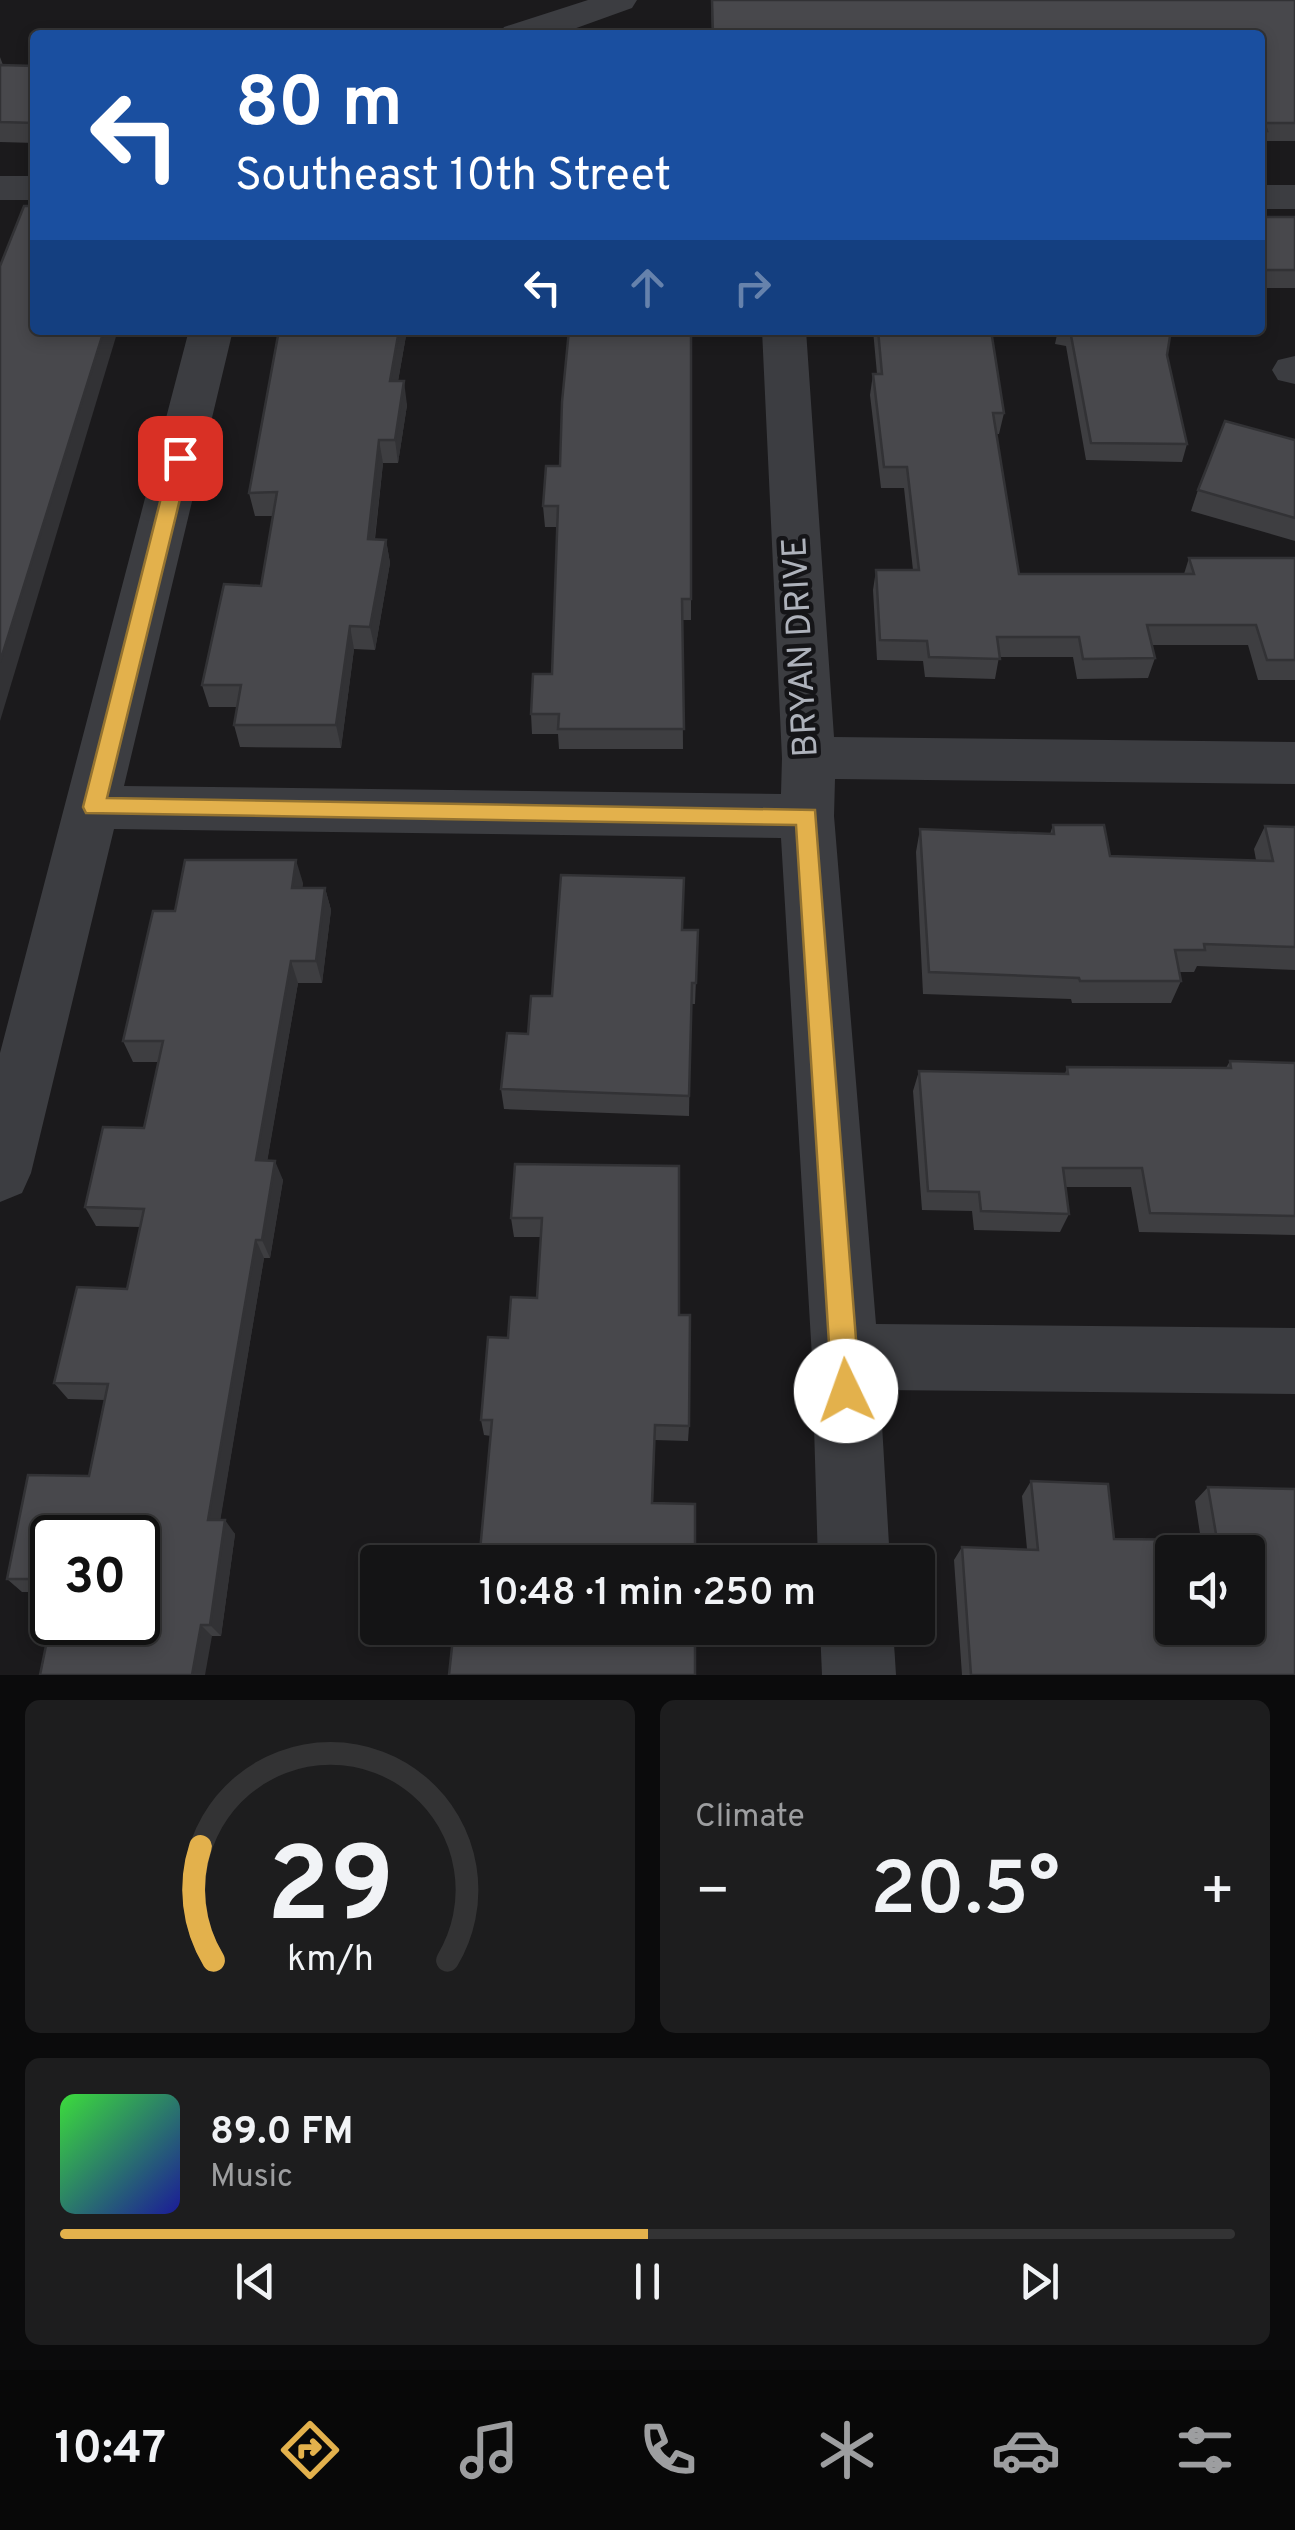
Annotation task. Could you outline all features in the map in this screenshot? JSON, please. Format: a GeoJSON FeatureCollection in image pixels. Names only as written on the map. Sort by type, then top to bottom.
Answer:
{"type":"FeatureCollection","features":[{"type":"Feature","properties":{"kind":"street"},"geometry":{"type":"LineString","coordinates":[[500,30],[542,0]]}},
{"type":"Feature","properties":{"kind":"street"},"geometry":{"type":"LineString","coordinates":[[535,30],[618,0]]}},
{"type":"Feature","properties":{"kind":"street"},"geometry":{"type":"LineString","coordinates":[[0,188],[30,188]]}},
{"type":"Feature","properties":{"kind":"street"},"geometry":{"type":"LineString","coordinates":[[1265,197],[1295,198]]}},
{"type":"Feature","properties":{"kind":"street"},"geometry":{"type":"LineString","coordinates":[[0,1173],[210,335]]}},
{"type":"Feature","properties":{"kind":"street","name":"BRYAN DRIVE"},"geometry":{"type":"LineString","coordinates":[[784,335],[809,758],[807,816],[853,1545]]}},
{"type":"Feature","properties":{"kind":"street"},"geometry":{"type":"LineString","coordinates":[[809,758],[1295,763]]}},
{"type":"Feature","properties":{"kind":"street"},"geometry":{"type":"LineString","coordinates":[[94,807],[807,816]]}},
{"type":"Feature","properties":{"kind":"street"},"geometry":{"type":"LineString","coordinates":[[844,1357],[1295,1360]]}},
{"type":"Feature","properties":{"kind":"street"},"geometry":{"type":"LineString","coordinates":[[858,1645],[859,1675]]}},
{"type":"Feature","properties":{"kind":"building"},"geometry":{"type":"Polygon","coordinates":[[[712,0],[1295,0],[1295,123],[1265,123],[1265,30],[713,30],[712,0]]]}},
{"type":"Feature","properties":{"kind":"building"},"geometry":{"type":"Polygon","coordinates":[[[0,65],[30,66],[30,123],[0,122],[0,65]]]}},
{"type":"Feature","properties":{"kind":"building"},"geometry":{"type":"Polygon","coordinates":[[[24,206],[30,206],[30,335],[102,335],[0,662],[0,266],[24,206]]]}},
{"type":"Feature","properties":{"kind":"building"},"geometry":{"type":"Polygon","coordinates":[[[1265,217],[1295,217],[1295,270],[1265,270],[1265,217]]]}},
{"type":"Feature","properties":{"kind":"building"},"geometry":{"type":"Polygon","coordinates":[[[278,335],[398,335],[390,381],[404,381],[395,440],[379,440],[368,539],[386,540],[370,627],[350,626],[336,725],[234,725],[241,685],[202,685],[224,584],[261,586],[277,492],[249,493],[278,335]]]}},
{"type":"Feature","properties":{"kind":"building"},"geometry":{"type":"Polygon","coordinates":[[[569,335],[691,335],[691,599],[682,599],[684,729],[558,729],[559,714],[531,714],[533,674],[552,674],[558,506],[543,506],[546,466],[560,466],[569,335]]]}},
{"type":"Feature","properties":{"kind":"building"},"geometry":{"type":"Polygon","coordinates":[[[878,335],[992,335],[1004,413],[993,413],[1019,574],[1194,574],[1189,558],[1295,558],[1295,660],[1267,660],[1256,625],[1147,625],[1155,658],[1083,659],[1079,637],[997,637],[1000,659],[929,657],[927,641],[880,640],[876,570],[919,570],[907,467],[884,467],[873,374],[882,374],[878,335]]]}},
{"type":"Feature","properties":{"kind":"building"},"geometry":{"type":"Polygon","coordinates":[[[1071,335],[1170,335],[1167,355],[1187,444],[1091,443],[1071,335]]]}},
{"type":"Feature","properties":{"kind":"building"},"geometry":{"type":"Polygon","coordinates":[[[1225,421],[1295,440],[1295,518],[1198,490],[1225,421]]]}},
{"type":"Feature","properties":{"kind":"building"},"geometry":{"type":"Polygon","coordinates":[[[1053,825],[1104,825],[1110,856],[1273,861],[1265,826],[1295,827],[1295,947],[1204,944],[1205,950],[1175,950],[1181,981],[1080,981],[929,972],[920,829],[1054,834],[1053,825]]]}},
{"type":"Feature","properties":{"kind":"building"},"geometry":{"type":"Polygon","coordinates":[[[185,860],[296,860],[292,888],[325,888],[316,961],[291,961],[256,1160],[275,1161],[262,1240],[256,1240],[208,1520],[225,1520],[210,1625],[201,1625],[192,1675],[40,1675],[46,1645],[160,1645],[160,1515],[30,1515],[30,1579],[7,1579],[28,1475],[89,1476],[108,1384],[54,1383],[77,1287],[127,1289],[144,1209],[85,1207],[103,1127],[144,1128],[163,1041],[123,1041],[153,911],[175,911],[185,860]]]}},
{"type":"Feature","properties":{"kind":"building"},"geometry":{"type":"Polygon","coordinates":[[[561,875],[684,878],[682,930],[698,930],[696,983],[692,983],[689,1096],[501,1089],[507,1033],[528,1034],[531,996],[552,996],[561,875]]]}},
{"type":"Feature","properties":{"kind":"building"},"geometry":{"type":"Polygon","coordinates":[[[1230,1061],[1295,1063],[1295,1216],[1150,1213],[1142,1168],[1063,1168],[1069,1214],[981,1211],[979,1192],[928,1191],[919,1071],[1068,1074],[1067,1067],[1231,1068],[1230,1061]]]}},
{"type":"Feature","properties":{"kind":"building"},"geometry":{"type":"Polygon","coordinates":[[[515,1164],[679,1166],[679,1315],[690,1315],[689,1426],[655,1425],[652,1503],[695,1504],[695,1545],[481,1545],[492,1420],[481,1420],[488,1337],[508,1338],[511,1297],[537,1298],[542,1218],[511,1218],[515,1164]]]}},
{"type":"Feature","properties":{"kind":"building"},"geometry":{"type":"Polygon","coordinates":[[[1031,1481],[1108,1484],[1114,1539],[1155,1539],[1155,1645],[1265,1645],[1265,1535],[1216,1535],[1208,1487],[1295,1489],[1295,1675],[971,1675],[962,1547],[1038,1550],[1031,1481]]]}},
{"type":"Feature","properties":{"kind":"building"},"geometry":{"type":"Polygon","coordinates":[[[452,1645],[695,1645],[695,1675],[449,1675],[452,1645]]]}},
{"type":"Feature","properties":{"kind":"route"},"geometry":{"type":"LineString","coordinates":[[180,458],[94,807],[807,816],[846,1391]]}}]}
